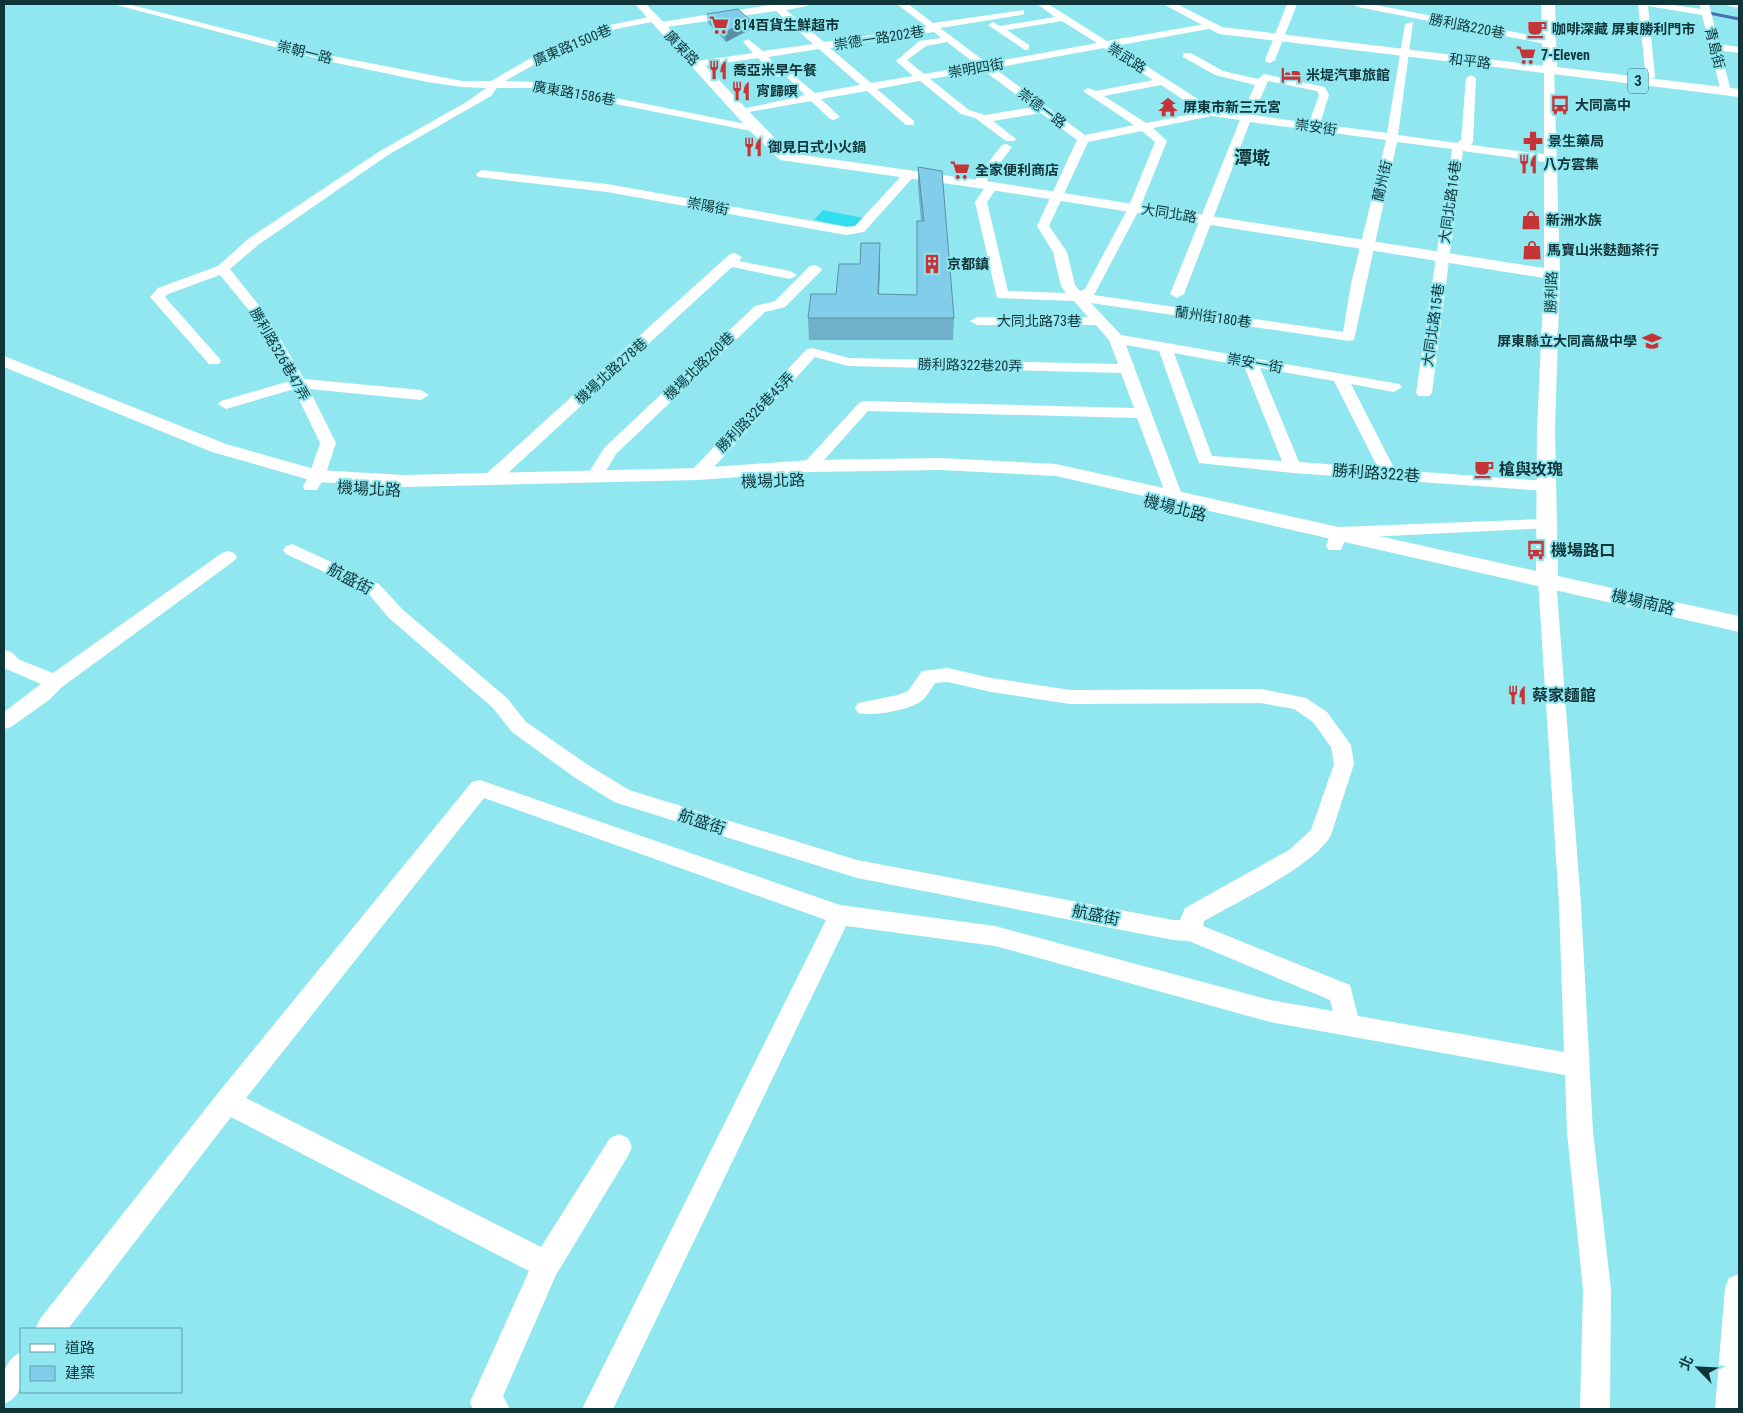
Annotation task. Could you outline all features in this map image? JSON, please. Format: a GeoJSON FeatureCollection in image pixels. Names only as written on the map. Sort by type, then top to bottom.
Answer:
{"type":"FeatureCollection","features":[{"type":"Feature","properties":{"kind":"main road","name":"勝利路"},"geometry":{"type":"LineString","coordinates":[[1548,4],[1550,67]]}},
{"type":"Feature","properties":{"kind":"main road","name":"和平路"},"geometry":{"type":"LineString","coordinates":[[1550,67],[1650,76],[1732,90]]}},
{"type":"Feature","properties":{"kind":"main road","name":"和平路"},"geometry":{"type":"LineString","coordinates":[[1550,67],[1732,90]]}},
{"type":"Feature","properties":{"kind":"street","name":"崇朝一路"},"geometry":{"type":"LineString","coordinates":[[118,4],[345,62],[462,84],[495,83]]}},
{"type":"Feature","properties":{"kind":"street","name":"廣東路"},"geometry":{"type":"LineString","coordinates":[[640,4],[756,129],[785,157]]}},
{"type":"Feature","properties":{"kind":"street","name":"廣東路1500巷"},"geometry":{"type":"LineString","coordinates":[[495,83],[540,57],[613,27],[804,4]]}},
{"type":"Feature","properties":{"kind":"street","name":"崇德一路"},"geometry":{"type":"LineString","coordinates":[[902,4],[952,39],[1083,139],[1043,226],[1060,252],[1068,286],[1076,297]]}},
{"type":"Feature","properties":{"kind":"street","name":"崇武路"},"geometry":{"type":"LineString","coordinates":[[1042,4],[1212,113]]}},
{"type":"Feature","properties":{"kind":"street"},"geometry":{"type":"LineString","coordinates":[[1169,4],[1210,23]]}},
{"type":"Feature","properties":{"kind":"street"},"geometry":{"type":"LineString","coordinates":[[1188,4],[1210,23]]}},
{"type":"Feature","properties":{"kind":"street"},"geometry":{"type":"LineString","coordinates":[[1270,60],[1292,4]]}},
{"type":"Feature","properties":{"kind":"street","name":"勝利路220巷"},"geometry":{"type":"LineString","coordinates":[[1358,4],[1412,19],[1550,42]]}},
{"type":"Feature","properties":{"kind":"street","name":"蘭州街"},"geometry":{"type":"LineString","coordinates":[[1349,337],[1367,244],[1392,138],[1405,49],[1415,4]]}},
{"type":"Feature","properties":{"kind":"street"},"geometry":{"type":"LineString","coordinates":[[1643,4],[1650,76]]}},
{"type":"Feature","properties":{"kind":"street"},"geometry":{"type":"LineString","coordinates":[[1651,4],[1705,9]]}},
{"type":"Feature","properties":{"kind":"street"},"geometry":{"type":"LineString","coordinates":[[1731,4],[1739,5]]}},
{"type":"Feature","properties":{"kind":"street"},"geometry":{"type":"LineString","coordinates":[[777,7],[910,124]]}},
{"type":"Feature","properties":{"kind":"street","name":"青島街"},"geometry":{"type":"LineString","coordinates":[[1705,9],[1714,47],[1732,90]]}},
{"type":"Feature","properties":{"kind":"street","name":"崇德一路202巷"},"geometry":{"type":"LineString","coordinates":[[697,64],[822,47],[1019,11],[1039,23]]}},
{"type":"Feature","properties":{"kind":"street"},"geometry":{"type":"LineString","coordinates":[[981,17],[1025,47]]}},
{"type":"Feature","properties":{"kind":"street"},"geometry":{"type":"LineString","coordinates":[[998,28],[1064,18]]}},
{"type":"Feature","properties":{"kind":"street"},"geometry":{"type":"LineString","coordinates":[[1039,23],[1048,29]]}},
{"type":"Feature","properties":{"kind":"street","name":"和平路"},"geometry":{"type":"LineString","coordinates":[[1210,23],[1219,30],[1280,34],[1550,67]]}},
{"type":"Feature","properties":{"kind":"street","name":"崇明四街"},"geometry":{"type":"LineString","coordinates":[[742,112],[813,97],[1107,45],[1210,23]]}},
{"type":"Feature","properties":{"kind":"street"},"geometry":{"type":"LineString","coordinates":[[876,38],[888,47]]}},
{"type":"Feature","properties":{"kind":"street"},"geometry":{"type":"LineString","coordinates":[[952,39],[923,43],[903,59],[920,78],[965,112],[983,119],[1008,143],[985,185]]}},
{"type":"Feature","properties":{"kind":"street"},"geometry":{"type":"LineString","coordinates":[[748,42],[780,74]]}},
{"type":"Feature","properties":{"kind":"street"},"geometry":{"type":"LineString","coordinates":[[1714,47],[1739,50]]}},
{"type":"Feature","properties":{"kind":"street"},"geometry":{"type":"LineString","coordinates":[[1187,55],[1219,73],[1321,89],[1324,95],[1313,127]]}},
{"type":"Feature","properties":{"kind":"street","name":"勝利路"},"geometry":{"type":"LineString","coordinates":[[1548,588],[1546,428],[1552,274],[1550,67]]}},
{"type":"Feature","properties":{"kind":"street"},"geometry":{"type":"LineString","coordinates":[[792,77],[834,117]]}},
{"type":"Feature","properties":{"kind":"street","name":"大同北路16巷"},"geometry":{"type":"LineString","coordinates":[[1442,257],[1458,147],[1466,142],[1471,78]]}},
{"type":"Feature","properties":{"kind":"street"},"geometry":{"type":"LineString","coordinates":[[1176,294],[1208,220],[1245,118],[1262,80]]}},
{"type":"Feature","properties":{"kind":"street"},"geometry":{"type":"LineString","coordinates":[[1143,126],[1091,93],[1164,81]]}},
{"type":"Feature","properties":{"kind":"street","name":"廣東路1586巷"},"geometry":{"type":"LineString","coordinates":[[495,83],[536,84],[756,129]]}},
{"type":"Feature","properties":{"kind":"street"},"geometry":{"type":"LineString","coordinates":[[214,360],[157,296],[163,291],[223,269],[252,242],[307,207],[384,153],[487,94],[495,83]]}},
{"type":"Feature","properties":{"kind":"street"},"geometry":{"type":"LineString","coordinates":[[983,119],[1043,109]]}},
{"type":"Feature","properties":{"kind":"street","name":"崇安街"},"geometry":{"type":"LineString","coordinates":[[1083,139],[1212,113],[1551,159]]}},
{"type":"Feature","properties":{"kind":"street","name":"大同北路73巷"},"geometry":{"type":"LineString","coordinates":[[1076,297],[1090,292],[1134,208],[1161,141],[1143,126]]}},
{"type":"Feature","properties":{"kind":"street","name":"大同北路"},"geometry":{"type":"LineString","coordinates":[[785,157],[985,185],[1552,274]]}},
{"type":"Feature","properties":{"kind":"street","name":"崇陽街"},"geometry":{"type":"LineString","coordinates":[[482,174],[607,188],[846,231],[859,229],[910,174]]}},
{"type":"Feature","properties":{"kind":"street","name":"蘭州街180巷"},"geometry":{"type":"LineString","coordinates":[[985,185],[981,202],[1002,295],[1076,297],[1349,337]]}},
{"type":"Feature","properties":{"kind":"street","name":"大同北路15巷"},"geometry":{"type":"LineString","coordinates":[[1424,394],[1442,257]]}},
{"type":"Feature","properties":{"kind":"street","name":"機場北路278巷"},"geometry":{"type":"LineString","coordinates":[[491,479],[732,260],[790,275]]}},
{"type":"Feature","properties":{"kind":"street","name":"勝利路326巷47弄"},"geometry":{"type":"LineString","coordinates":[[223,269],[258,314],[299,383],[328,443],[314,481]]}},
{"type":"Feature","properties":{"kind":"street","name":"機場北路260巷"},"geometry":{"type":"LineString","coordinates":[[594,477],[610,451],[760,308],[780,304],[815,269]]}},
{"type":"Feature","properties":{"kind":"street"},"geometry":{"type":"LineString","coordinates":[[1076,297],[1116,339],[1174,495]]}},
{"type":"Feature","properties":{"kind":"street","name":"大同北路73巷"},"geometry":{"type":"LineString","coordinates":[[977,321],[1100,321]]}},
{"type":"Feature","properties":{"kind":"street","name":"崇安一街"},"geometry":{"type":"LineString","coordinates":[[1116,339],[1394,387]]}},
{"type":"Feature","properties":{"kind":"street","name":"勝利路322巷"},"geometry":{"type":"LineString","coordinates":[[1166,348],[1205,460],[1546,486]]}},
{"type":"Feature","properties":{"kind":"street","name":"勝利路322巷20弄"},"geometry":{"type":"LineString","coordinates":[[812,352],[848,362],[1128,369]]}},
{"type":"Feature","properties":{"kind":"street","name":"勝利路326巷45弄"},"geometry":{"type":"LineString","coordinates":[[698,474],[812,352]]}},
{"type":"Feature","properties":{"kind":"street","name":"機場北路"},"geometry":{"type":"LineString","coordinates":[[4,361],[219,448],[314,481],[399,491],[996,475],[1090,488],[1337,539],[1548,588]]}},
{"type":"Feature","properties":{"kind":"street"},"geometry":{"type":"LineString","coordinates":[[1250,362],[1293,468]]}},
{"type":"Feature","properties":{"kind":"street","name":"機場北路"},"geometry":{"type":"LineString","coordinates":[[4,377],[106,419],[287,481],[404,481],[594,477],[698,474],[810,466],[940,464],[1031,468],[1056,470],[1174,495],[1337,539]]}},
{"type":"Feature","properties":{"kind":"street"},"geometry":{"type":"LineString","coordinates":[[1340,378],[1389,473]]}},
{"type":"Feature","properties":{"kind":"street"},"geometry":{"type":"LineString","coordinates":[[226,404],[299,383],[422,395]]}},
{"type":"Feature","properties":{"kind":"street"},"geometry":{"type":"LineString","coordinates":[[810,466],[864,406],[1142,413]]}},
{"type":"Feature","properties":{"kind":"street"},"geometry":{"type":"LineString","coordinates":[[1337,539],[1546,524]]}},
{"type":"Feature","properties":{"kind":"street","name":"航盛街"},"geometry":{"type":"LineString","coordinates":[[292,550],[373,588],[396,614],[500,703],[519,727],[581,771],[622,796],[857,869],[1164,928],[1190,931],[1341,993],[1348,1025]]}},
{"type":"Feature","properties":{"kind":"street"},"geometry":{"type":"LineString","coordinates":[[4,722],[42,695],[54,682],[228,557]]}},
{"type":"Feature","properties":{"kind":"street"},"geometry":{"type":"LineString","coordinates":[[1548,588],[1570,904],[1580,1132],[1597,1290],[1595,1409]]}},
{"type":"Feature","properties":{"kind":"street","name":"機場南路"},"geometry":{"type":"LineString","coordinates":[[1548,588],[1739,624]]}},
{"type":"Feature","properties":{"kind":"street","name":"機場南路"},"geometry":{"type":"LineString","coordinates":[[1548,588],[1739,638]]}},
{"type":"Feature","properties":{"kind":"street"},"geometry":{"type":"LineString","coordinates":[[4,657],[13,665],[54,682]]}},
{"type":"Feature","properties":{"kind":"street"},"geometry":{"type":"LineString","coordinates":[[865,708],[902,702],[915,696],[929,676],[948,675],[992,685],[1070,696],[1261,696],[1306,706],[1320,717],[1341,746],[1344,764],[1320,835],[1297,856],[1193,915],[1190,931]]}},
{"type":"Feature","properties":{"kind":"street"},"geometry":{"type":"LineString","coordinates":[[51,1328],[226,1102],[480,788],[840,915],[995,936],[1270,1011],[1578,1066]]}},
{"type":"Feature","properties":{"kind":"street"},"geometry":{"type":"LineString","coordinates":[[597,1409],[840,915]]}},
{"type":"Feature","properties":{"kind":"street"},"geometry":{"type":"LineString","coordinates":[[226,1102],[546,1265]]}},
{"type":"Feature","properties":{"kind":"street"},"geometry":{"type":"LineString","coordinates":[[495,1409],[485,1402],[546,1265],[620,1147]]}},
{"type":"Feature","properties":{"kind":"street"},"geometry":{"type":"LineString","coordinates":[[1730,1409],[1739,1288]]}},
{"type":"Feature","properties":{"kind":"street"},"geometry":{"type":"LineString","coordinates":[[4,1389],[20,1368]]}},
{"type":"Feature","properties":{"kind":"shaded area"},"geometry":{"type":"Polygon","coordinates":[[[823,210],[863,218],[855,228],[814,220],[823,210]]]}},
{"type":"Feature","properties":{"kind":"building"},"geometry":{"type":"Polygon","coordinates":[[[738,9],[750,20],[725,32],[707,14],[738,9]]]}},
{"type":"Feature","properties":{"kind":"building"},"geometry":{"type":"Polygon","coordinates":[[[918,167],[942,171],[954,318],[808,318],[811,294],[836,294],[839,264],[860,264],[861,243],[880,243],[878,294],[917,295],[917,221],[924,221],[918,167]]]}},
{"type":"Feature","properties":{"kind":"waterway"},"geometry":{"type":"LineString","coordinates":[[1704,12],[1739,19]]}},
{"type":"Feature","properties":{"kind":"place","name":"814百貨生鮮超市"},"geometry":{"type":"Point","coordinates":[719,25]}},
{"type":"Feature","properties":{"kind":"place","name":"咖啡深藏 屏東勝利門市"},"geometry":{"type":"Point","coordinates":[1537,29]}},
{"type":"Feature","properties":{"kind":"place","name":"7-Eleven"},"geometry":{"type":"Point","coordinates":[1526,55]}},
{"type":"Feature","properties":{"kind":"place","name":"喬亞米早午餐"},"geometry":{"type":"Point","coordinates":[718,70]}},
{"type":"Feature","properties":{"kind":"place","name":"米堤汽車旅館"},"geometry":{"type":"Point","coordinates":[1291,75]}},
{"type":"Feature","properties":{"kind":"place","name":"宵歸暝"},"geometry":{"type":"Point","coordinates":[741,91]}},
{"type":"Feature","properties":{"kind":"place","name":"大同高中"},"geometry":{"type":"Point","coordinates":[1560,105]}},
{"type":"Feature","properties":{"kind":"place","name":"屏東市新三元宮"},"geometry":{"type":"Point","coordinates":[1168,107]}},
{"type":"Feature","properties":{"kind":"place","name":"景生藥局"},"geometry":{"type":"Point","coordinates":[1533,141]}},
{"type":"Feature","properties":{"kind":"place","name":"御見日式小火鍋"},"geometry":{"type":"Point","coordinates":[753,147]}},
{"type":"Feature","properties":{"kind":"place","name":"八方雲集"},"geometry":{"type":"Point","coordinates":[1528,164]}},
{"type":"Feature","properties":{"kind":"place","name":"全家便利商店"},"geometry":{"type":"Point","coordinates":[960,170]}},
{"type":"Feature","properties":{"kind":"place","name":"新洲水族"},"geometry":{"type":"Point","coordinates":[1531,220]}},
{"type":"Feature","properties":{"kind":"place","name":"馬寶山米麩麵茶行"},"geometry":{"type":"Point","coordinates":[1532,250]}},
{"type":"Feature","properties":{"kind":"place","name":"京都鎮"},"geometry":{"type":"Point","coordinates":[932,264]}},
{"type":"Feature","properties":{"kind":"place","name":"屏東縣立大同高級中學"},"geometry":{"type":"Point","coordinates":[1652,341]}},
{"type":"Feature","properties":{"kind":"place","name":"槍與玫瑰"},"geometry":{"type":"Point","coordinates":[1484,469]}},
{"type":"Feature","properties":{"kind":"place","name":"機場路口"},"geometry":{"type":"Point","coordinates":[1536,550]}},
{"type":"Feature","properties":{"kind":"place","name":"蔡家麵館"},"geometry":{"type":"Point","coordinates":[1517,695]}},
{"type":"Feature","properties":{"kind":"district","name":"潭墘"},"geometry":{"type":"Point","coordinates":[1252,157]}}]}
